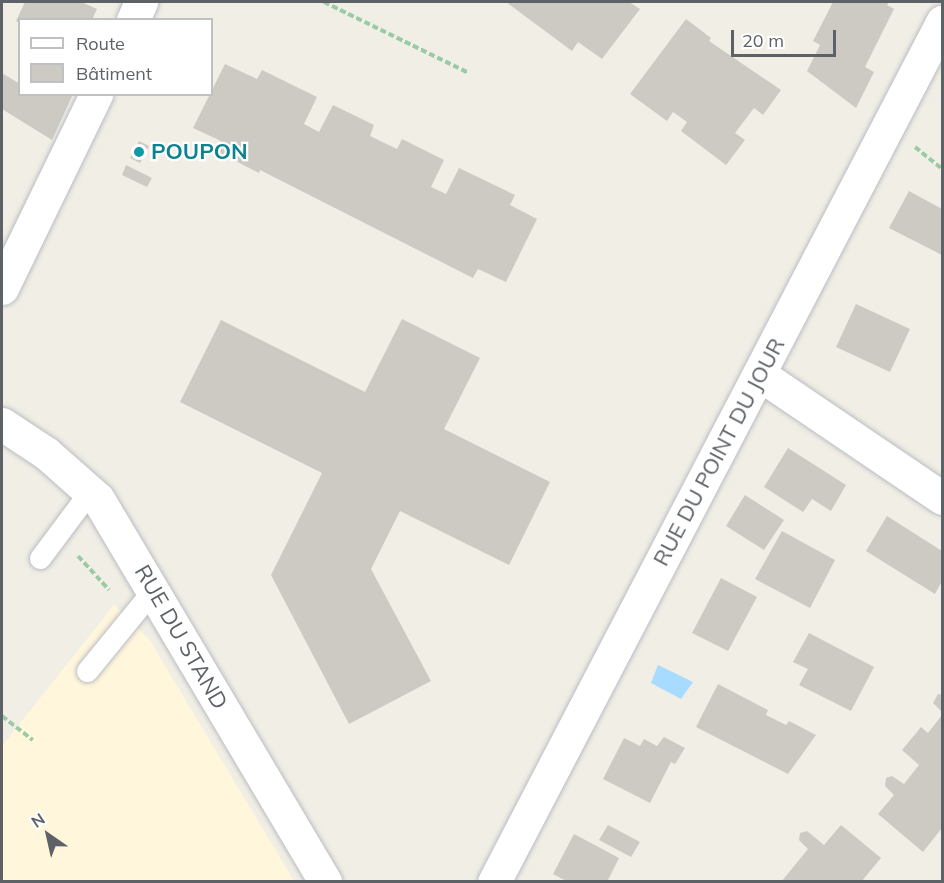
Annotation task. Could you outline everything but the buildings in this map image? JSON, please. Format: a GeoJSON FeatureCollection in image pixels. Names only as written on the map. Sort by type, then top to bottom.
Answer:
{"type":"FeatureCollection","features":[{"type":"Feature","properties":{"kind":"street"},"geometry":{"type":"LineString","coordinates":[[134,18],[141,2]]}},
{"type":"Feature","properties":{"kind":"street","name":"RUE DU POINT DU JOUR"},"geometry":{"type":"LineString","coordinates":[[495,882],[942,22]]}},
{"type":"Feature","properties":{"kind":"street"},"geometry":{"type":"LineString","coordinates":[[2,288],[95,96]]}},
{"type":"Feature","properties":{"kind":"street"},"geometry":{"type":"LineString","coordinates":[[759,374],[942,498]]}},
{"type":"Feature","properties":{"kind":"street","name":"RUE DU STAND"},"geometry":{"type":"LineString","coordinates":[[2,424],[46,453],[90,491],[119,531],[325,882]]}},
{"type":"Feature","properties":{"kind":"lane"},"geometry":{"type":"LineString","coordinates":[[40,558],[90,491]]}},
{"type":"Feature","properties":{"kind":"lane"},"geometry":{"type":"LineString","coordinates":[[87,671],[153,590]]}},
{"type":"Feature","properties":{"kind":"path"},"geometry":{"type":"LineString","coordinates":[[324,2],[469,73]]}},
{"type":"Feature","properties":{"kind":"path"},"geometry":{"type":"LineString","coordinates":[[2,716],[33,740]]}},
{"type":"Feature","properties":{"kind":"shaded area"},"geometry":{"type":"Polygon","coordinates":[[[114,605],[149,639],[294,881],[2,881],[2,746],[114,605]]]}},
{"type":"Feature","properties":{"kind":"water"},"geometry":{"type":"Polygon","coordinates":[[[658,665],[693,682],[681,699],[651,683],[658,665]]]}},
{"type":"Feature","properties":{"kind":"place","name":"POUPON"},"geometry":{"type":"Point","coordinates":[139,152]}}]}
